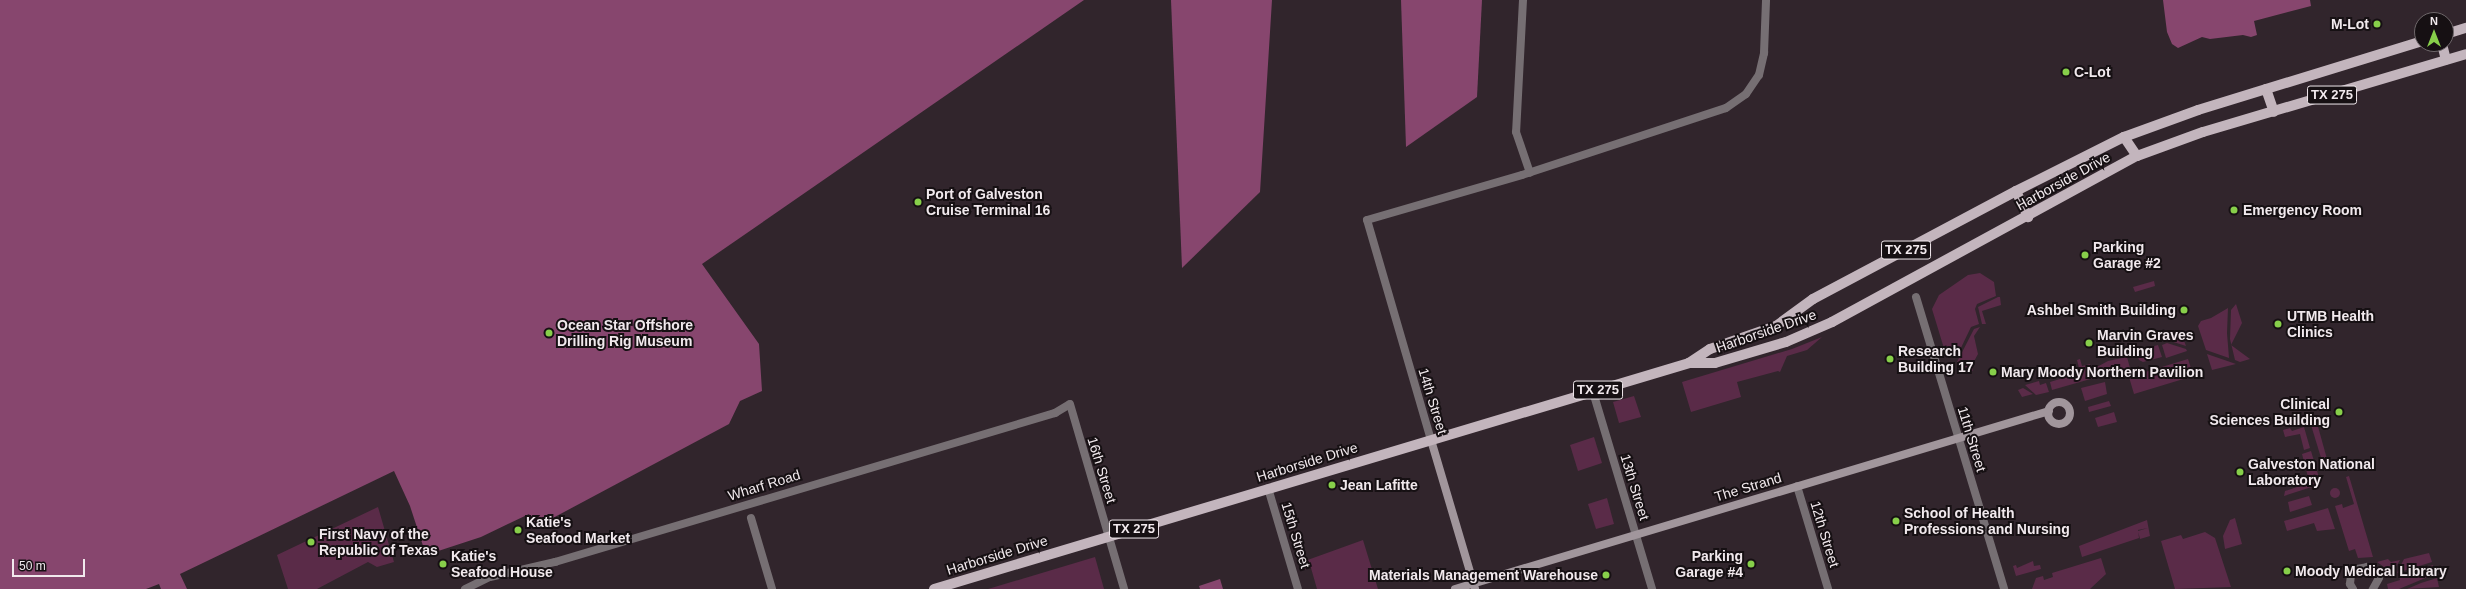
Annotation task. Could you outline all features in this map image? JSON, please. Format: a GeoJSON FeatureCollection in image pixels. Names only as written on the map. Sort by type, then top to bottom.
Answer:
{"type":"FeatureCollection","features":[{"type":"Feature","properties":{"kind":"main road"},"geometry":{"type":"LineString","coordinates":[[2454,32],[2466,28]]}},
{"type":"Feature","properties":{"kind":"main road","name":"Harborside Drive"},"geometry":{"type":"LineString","coordinates":[[1689,363],[1710,349],[1776,326],[1813,299],[2016,190],[2124,137],[2198,110],[2414,43]]}},
{"type":"Feature","properties":{"kind":"main road"},"geometry":{"type":"LineString","coordinates":[[2444,52],[2446,60]]}},
{"type":"Feature","properties":{"kind":"main road","name":"Harborside Drive"},"geometry":{"type":"LineString","coordinates":[[934,589],[947,587],[1268,488],[1689,363],[1715,363],[1786,342],[1832,322],[2028,217],[2136,156],[2203,132],[2466,54]]}},
{"type":"Feature","properties":{"kind":"main road"},"geometry":{"type":"LineString","coordinates":[[2266,89],[2274,112]]}},
{"type":"Feature","properties":{"kind":"main road"},"geometry":{"type":"LineString","coordinates":[[2124,137],[2136,156]]}},
{"type":"Feature","properties":{"kind":"main road"},"geometry":{"type":"LineString","coordinates":[[2016,190],[2028,217]]}},
{"type":"Feature","properties":{"kind":"street"},"geometry":{"type":"LineString","coordinates":[[1523,0],[1516,132],[1530,173],[1726,108],[1746,94],[1759,76],[1764,53],[1766,0]]}},
{"type":"Feature","properties":{"kind":"street","name":"14th Street"},"geometry":{"type":"LineString","coordinates":[[1474,586],[1367,220],[1530,173]]}},
{"type":"Feature","properties":{"kind":"street","name":"11th Street"},"geometry":{"type":"LineString","coordinates":[[1916,297],[2004,589]]}},
{"type":"Feature","properties":{"kind":"street","name":"13th Street"},"geometry":{"type":"LineString","coordinates":[[1593,392],[1652,589]]}},
{"type":"Feature","properties":{"kind":"street","name":"16th Street"},"geometry":{"type":"LineString","coordinates":[[1070,404],[1124,589]]}},
{"type":"Feature","properties":{"kind":"street","name":"Wharf Road"},"geometry":{"type":"LineString","coordinates":[[465,589],[490,577],[555,562],[1055,413],[1070,404]]}},
{"type":"Feature","properties":{"kind":"street","name":"The Strand"},"geometry":{"type":"LineString","coordinates":[[1455,589],[1474,586],[1636,534],[2049,411]]}},
{"type":"Feature","properties":{"kind":"street","name":"12th Street"},"geometry":{"type":"LineString","coordinates":[[1797,486],[1828,589]]}},
{"type":"Feature","properties":{"kind":"street","name":"15th Street"},"geometry":{"type":"LineString","coordinates":[[1268,488],[1298,589]]}},
{"type":"Feature","properties":{"kind":"street"},"geometry":{"type":"LineString","coordinates":[[751,518],[772,589]]}},
{"type":"Feature","properties":{"kind":"street"},"geometry":{"type":"LineString","coordinates":[[2353,589],[2350,584],[2351,575],[2357,569],[2367,567],[2374,570],[2378,578],[2373,589]]}},
{"type":"Feature","properties":{"kind":"shaded area"},"geometry":{"type":"Polygon","coordinates":[[[0,0],[1084,0],[702,264],[759,344],[762,391],[740,401],[729,424],[536,527],[529,514],[481,537],[426,555],[410,506],[394,471],[180,574],[187,589],[161,589],[159,584],[146,589],[0,589],[0,0]]]}},
{"type":"Feature","properties":{"kind":"shaded area"},"geometry":{"type":"Polygon","coordinates":[[[1171,0],[1272,0],[1260,192],[1182,268],[1171,0]]]}},
{"type":"Feature","properties":{"kind":"shaded area"},"geometry":{"type":"Polygon","coordinates":[[[1401,0],[1482,0],[1477,97],[1406,147],[1401,0]]]}},
{"type":"Feature","properties":{"kind":"shaded area"},"geometry":{"type":"Polygon","coordinates":[[[2163,0],[2310,0],[2311,6],[2254,21],[2257,35],[2251,37],[2243,35],[2210,39],[2202,37],[2178,48],[2172,44],[2167,32],[2163,0]]]}},
{"type":"Feature","properties":{"kind":"shaded area"},"geometry":{"type":"Polygon","coordinates":[[[1980,273],[1994,282],[1996,296],[1977,304],[1975,309],[1979,324],[1971,327],[1959,352],[1946,355],[1932,309],[1939,295],[1968,275],[1980,273]]]}},
{"type":"Feature","properties":{"kind":"shaded area"},"geometry":{"type":"Polygon","coordinates":[[[2154,281],[2155,286],[2135,292],[2133,287],[2154,281]]]}},
{"type":"Feature","properties":{"kind":"shaded area"},"geometry":{"type":"Polygon","coordinates":[[[2000,297],[2001,305],[1982,311],[1986,324],[1982,324],[1978,307],[2000,297]]]}},
{"type":"Feature","properties":{"kind":"shaded area"},"geometry":{"type":"Polygon","coordinates":[[[2236,304],[2242,323],[2231,344],[2231,310],[2236,304]]]}},
{"type":"Feature","properties":{"kind":"shaded area"},"geometry":{"type":"Polygon","coordinates":[[[2228,308],[2227,333],[2229,358],[2206,350],[2198,326],[2201,321],[2211,318],[2228,308]]]}},
{"type":"Feature","properties":{"kind":"shaded area"},"geometry":{"type":"Polygon","coordinates":[[[1980,327],[1974,336],[1978,354],[1972,365],[1973,371],[1957,362],[1974,329],[1980,327]]]}},
{"type":"Feature","properties":{"kind":"shaded area"},"geometry":{"type":"Polygon","coordinates":[[[2181,333],[2186,346],[2164,339],[2181,333]]]}},
{"type":"Feature","properties":{"kind":"shaded area"},"geometry":{"type":"Polygon","coordinates":[[[1822,337],[1807,350],[1787,356],[1780,372],[1778,371],[1737,382],[1741,397],[1691,412],[1682,382],[1792,349],[1822,337]]]}},
{"type":"Feature","properties":{"kind":"shaded area"},"geometry":{"type":"Polygon","coordinates":[[[2167,343],[2186,349],[2187,351],[2166,358],[2162,345],[2167,343]]]}},
{"type":"Feature","properties":{"kind":"shaded area"},"geometry":{"type":"Polygon","coordinates":[[[2158,345],[2162,357],[2143,362],[2139,360],[2136,351],[2158,345]]]}},
{"type":"Feature","properties":{"kind":"shaded area"},"geometry":{"type":"Polygon","coordinates":[[[2232,345],[2250,359],[2240,362],[2235,360],[2232,345]]]}},
{"type":"Feature","properties":{"kind":"shaded area"},"geometry":{"type":"Polygon","coordinates":[[[2207,354],[2236,364],[2212,370],[2207,354]]]}},
{"type":"Feature","properties":{"kind":"shaded area"},"geometry":{"type":"Polygon","coordinates":[[[2127,357],[2130,368],[2102,376],[2096,374],[2095,368],[2108,361],[2127,357]]]}},
{"type":"Feature","properties":{"kind":"shaded area"},"geometry":{"type":"Polygon","coordinates":[[[2080,359],[2082,366],[2090,364],[2094,378],[2052,390],[2050,382],[2060,379],[2059,375],[2079,368],[2077,360],[2080,359]]]}},
{"type":"Feature","properties":{"kind":"shaded area"},"geometry":{"type":"Polygon","coordinates":[[[2188,359],[2193,374],[2189,375],[2190,377],[2134,394],[2129,377],[2188,359]]]}},
{"type":"Feature","properties":{"kind":"shaded area"},"geometry":{"type":"Polygon","coordinates":[[[2039,381],[2040,385],[2046,383],[2049,392],[2036,395],[2025,385],[2039,381]]]}},
{"type":"Feature","properties":{"kind":"shaded area"},"geometry":{"type":"Polygon","coordinates":[[[2105,382],[2107,394],[2085,401],[2081,388],[2105,382]]]}},
{"type":"Feature","properties":{"kind":"shaded area"},"geometry":{"type":"Polygon","coordinates":[[[2023,388],[2033,394],[2022,397],[2018,390],[2023,388]]]}},
{"type":"Feature","properties":{"kind":"shaded area"},"geometry":{"type":"Polygon","coordinates":[[[1634,396],[1641,417],[1619,423],[1613,402],[1634,396]]]}},
{"type":"Feature","properties":{"kind":"shaded area"},"geometry":{"type":"Polygon","coordinates":[[[2109,401],[2111,406],[2089,412],[2088,407],[2109,401]]]}},
{"type":"Feature","properties":{"kind":"shaded area"},"geometry":{"type":"Polygon","coordinates":[[[2114,412],[2117,422],[2098,427],[2095,418],[2114,412]]]}},
{"type":"Feature","properties":{"kind":"shaded area"},"geometry":{"type":"Polygon","coordinates":[[[2317,423],[2327,459],[2322,461],[2311,425],[2317,423]]]}},
{"type":"Feature","properties":{"kind":"shaded area"},"geometry":{"type":"Polygon","coordinates":[[[2304,427],[2310,448],[2304,450],[2300,434],[2285,437],[2283,430],[2290,428],[2292,431],[2304,427]]]}},
{"type":"Feature","properties":{"kind":"shaded area"},"geometry":{"type":"Polygon","coordinates":[[[1594,437],[1602,463],[1578,471],[1570,445],[1594,437]]]}},
{"type":"Feature","properties":{"kind":"shaded area"},"geometry":{"type":"Polygon","coordinates":[[[2311,451],[2321,484],[2284,496],[2285,491],[2300,486],[2305,482],[2304,479],[2308,477],[2302,454],[2311,451]]]}},
{"type":"Feature","properties":{"kind":"shaded area"},"geometry":{"type":"Polygon","coordinates":[[[2349,476],[2373,557],[2358,558],[2355,549],[2349,551],[2335,506],[2342,504],[2343,508],[2354,504],[2346,477],[2349,476]]]}},
{"type":"Feature","properties":{"kind":"shaded area"},"geometry":{"type":"Polygon","coordinates":[[[2335,488],[2340,493],[2335,498],[2330,493],[2335,488]]]}},
{"type":"Feature","properties":{"kind":"shaded area"},"geometry":{"type":"Polygon","coordinates":[[[2309,496],[2312,505],[2290,512],[2288,502],[2309,496]]]}},
{"type":"Feature","properties":{"kind":"shaded area"},"geometry":{"type":"Polygon","coordinates":[[[1607,498],[1614,524],[1596,529],[1588,504],[1607,498]]]}},
{"type":"Feature","properties":{"kind":"shaded area"},"geometry":{"type":"Polygon","coordinates":[[[378,507],[394,562],[377,567],[368,562],[317,589],[288,589],[277,555],[378,507]]]}},
{"type":"Feature","properties":{"kind":"shaded area"},"geometry":{"type":"Polygon","coordinates":[[[2328,508],[2335,529],[2317,531],[2314,523],[2287,531],[2284,521],[2328,508]]]}},
{"type":"Feature","properties":{"kind":"shaded area"},"geometry":{"type":"Polygon","coordinates":[[[2235,518],[2242,544],[2225,549],[2223,536],[2230,520],[2235,518]]]}},
{"type":"Feature","properties":{"kind":"shaded area"},"geometry":{"type":"Polygon","coordinates":[[[2147,520],[2150,536],[2140,539],[2138,532],[2139,538],[2082,557],[2079,546],[2147,520]]]}},
{"type":"Feature","properties":{"kind":"shaded area"},"geometry":{"type":"Polygon","coordinates":[[[2205,532],[2215,538],[2231,587],[2175,589],[2161,541],[2181,535],[2183,539],[2205,532]]]}},
{"type":"Feature","properties":{"kind":"shaded area"},"geometry":{"type":"Polygon","coordinates":[[[1363,540],[1378,589],[1317,589],[1311,568],[1304,570],[1302,562],[1363,540]]]}},
{"type":"Feature","properties":{"kind":"shaded area"},"geometry":{"type":"Polygon","coordinates":[[[2429,553],[2432,562],[2397,573],[2404,559],[2429,553]]]}},
{"type":"Feature","properties":{"kind":"shaded area"},"geometry":{"type":"Polygon","coordinates":[[[1095,557],[1104,589],[988,589],[1095,557]]]}},
{"type":"Feature","properties":{"kind":"shaded area"},"geometry":{"type":"Polygon","coordinates":[[[2101,558],[2106,574],[2090,589],[2032,589],[2036,578],[2043,576],[2044,580],[2053,577],[2052,573],[2101,558]]]}},
{"type":"Feature","properties":{"kind":"shaded area"},"geometry":{"type":"Polygon","coordinates":[[[2388,559],[2391,562],[2400,560],[2394,570],[2386,572],[2384,567],[2377,562],[2388,559]]]}},
{"type":"Feature","properties":{"kind":"shaded area"},"geometry":{"type":"Polygon","coordinates":[[[2033,561],[2034,566],[2040,565],[2041,569],[2016,576],[2013,566],[2016,565],[2017,568],[2033,561]]]}},
{"type":"Feature","properties":{"kind":"shaded area"},"geometry":{"type":"Polygon","coordinates":[[[2433,565],[2435,574],[2399,589],[2388,589],[2387,584],[2400,580],[2399,576],[2433,565]]]}},
{"type":"Feature","properties":{"kind":"shaded area"},"geometry":{"type":"Polygon","coordinates":[[[2437,578],[2439,587],[2407,589],[2421,583],[2437,578]]]}},
{"type":"Feature","properties":{"kind":"shaded area"},"geometry":{"type":"Polygon","coordinates":[[[1220,579],[1223,589],[1200,589],[1199,586],[1220,579]]]}},
{"type":"Feature","properties":{"kind":"place","name":"M-Lot"},"geometry":{"type":"Point","coordinates":[2377,24]}},
{"type":"Feature","properties":{"kind":"place","name":"C-Lot"},"geometry":{"type":"Point","coordinates":[2066,72]}},
{"type":"Feature","properties":{"kind":"place","name":"Port of Galveston Cruise Terminal 16"},"geometry":{"type":"Point","coordinates":[918,202]}},
{"type":"Feature","properties":{"kind":"place","name":"Emergency Room"},"geometry":{"type":"Point","coordinates":[2234,210]}},
{"type":"Feature","properties":{"kind":"place","name":"Parking Garage #2"},"geometry":{"type":"Point","coordinates":[2085,255]}},
{"type":"Feature","properties":{"kind":"place","name":"Ashbel Smith Building"},"geometry":{"type":"Point","coordinates":[2184,310]}},
{"type":"Feature","properties":{"kind":"place","name":"UTMB Health Clinics"},"geometry":{"type":"Point","coordinates":[2278,324]}},
{"type":"Feature","properties":{"kind":"place","name":"Ocean Star Offshore Drilling Rig Museum"},"geometry":{"type":"Point","coordinates":[549,333]}},
{"type":"Feature","properties":{"kind":"place","name":"Marvin Graves Building"},"geometry":{"type":"Point","coordinates":[2089,343]}},
{"type":"Feature","properties":{"kind":"place","name":"Research Building 17"},"geometry":{"type":"Point","coordinates":[1890,359]}},
{"type":"Feature","properties":{"kind":"place","name":"Mary Moody Northern Pavilion"},"geometry":{"type":"Point","coordinates":[1993,372]}},
{"type":"Feature","properties":{"kind":"place","name":"Clinical Sciences Building"},"geometry":{"type":"Point","coordinates":[2339,412]}},
{"type":"Feature","properties":{"kind":"place","name":"Galveston National Laboratory"},"geometry":{"type":"Point","coordinates":[2240,472]}},
{"type":"Feature","properties":{"kind":"place","name":"Jean Lafitte"},"geometry":{"type":"Point","coordinates":[1332,485]}},
{"type":"Feature","properties":{"kind":"place","name":"School of Health Professions and Nursing"},"geometry":{"type":"Point","coordinates":[1896,521]}},
{"type":"Feature","properties":{"kind":"place","name":"Katie's Seafood Market"},"geometry":{"type":"Point","coordinates":[518,530]}},
{"type":"Feature","properties":{"kind":"place","name":"First Navy of the Republic of Texas"},"geometry":{"type":"Point","coordinates":[311,542]}},
{"type":"Feature","properties":{"kind":"place","name":"Katie's Seafood House"},"geometry":{"type":"Point","coordinates":[443,564]}},
{"type":"Feature","properties":{"kind":"place","name":"Parking Garage #4"},"geometry":{"type":"Point","coordinates":[1751,564]}},
{"type":"Feature","properties":{"kind":"place","name":"Moody Medical Library"},"geometry":{"type":"Point","coordinates":[2287,571]}},
{"type":"Feature","properties":{"kind":"place","name":"Materials Management Warehouse"},"geometry":{"type":"Point","coordinates":[1606,575]}}]}
